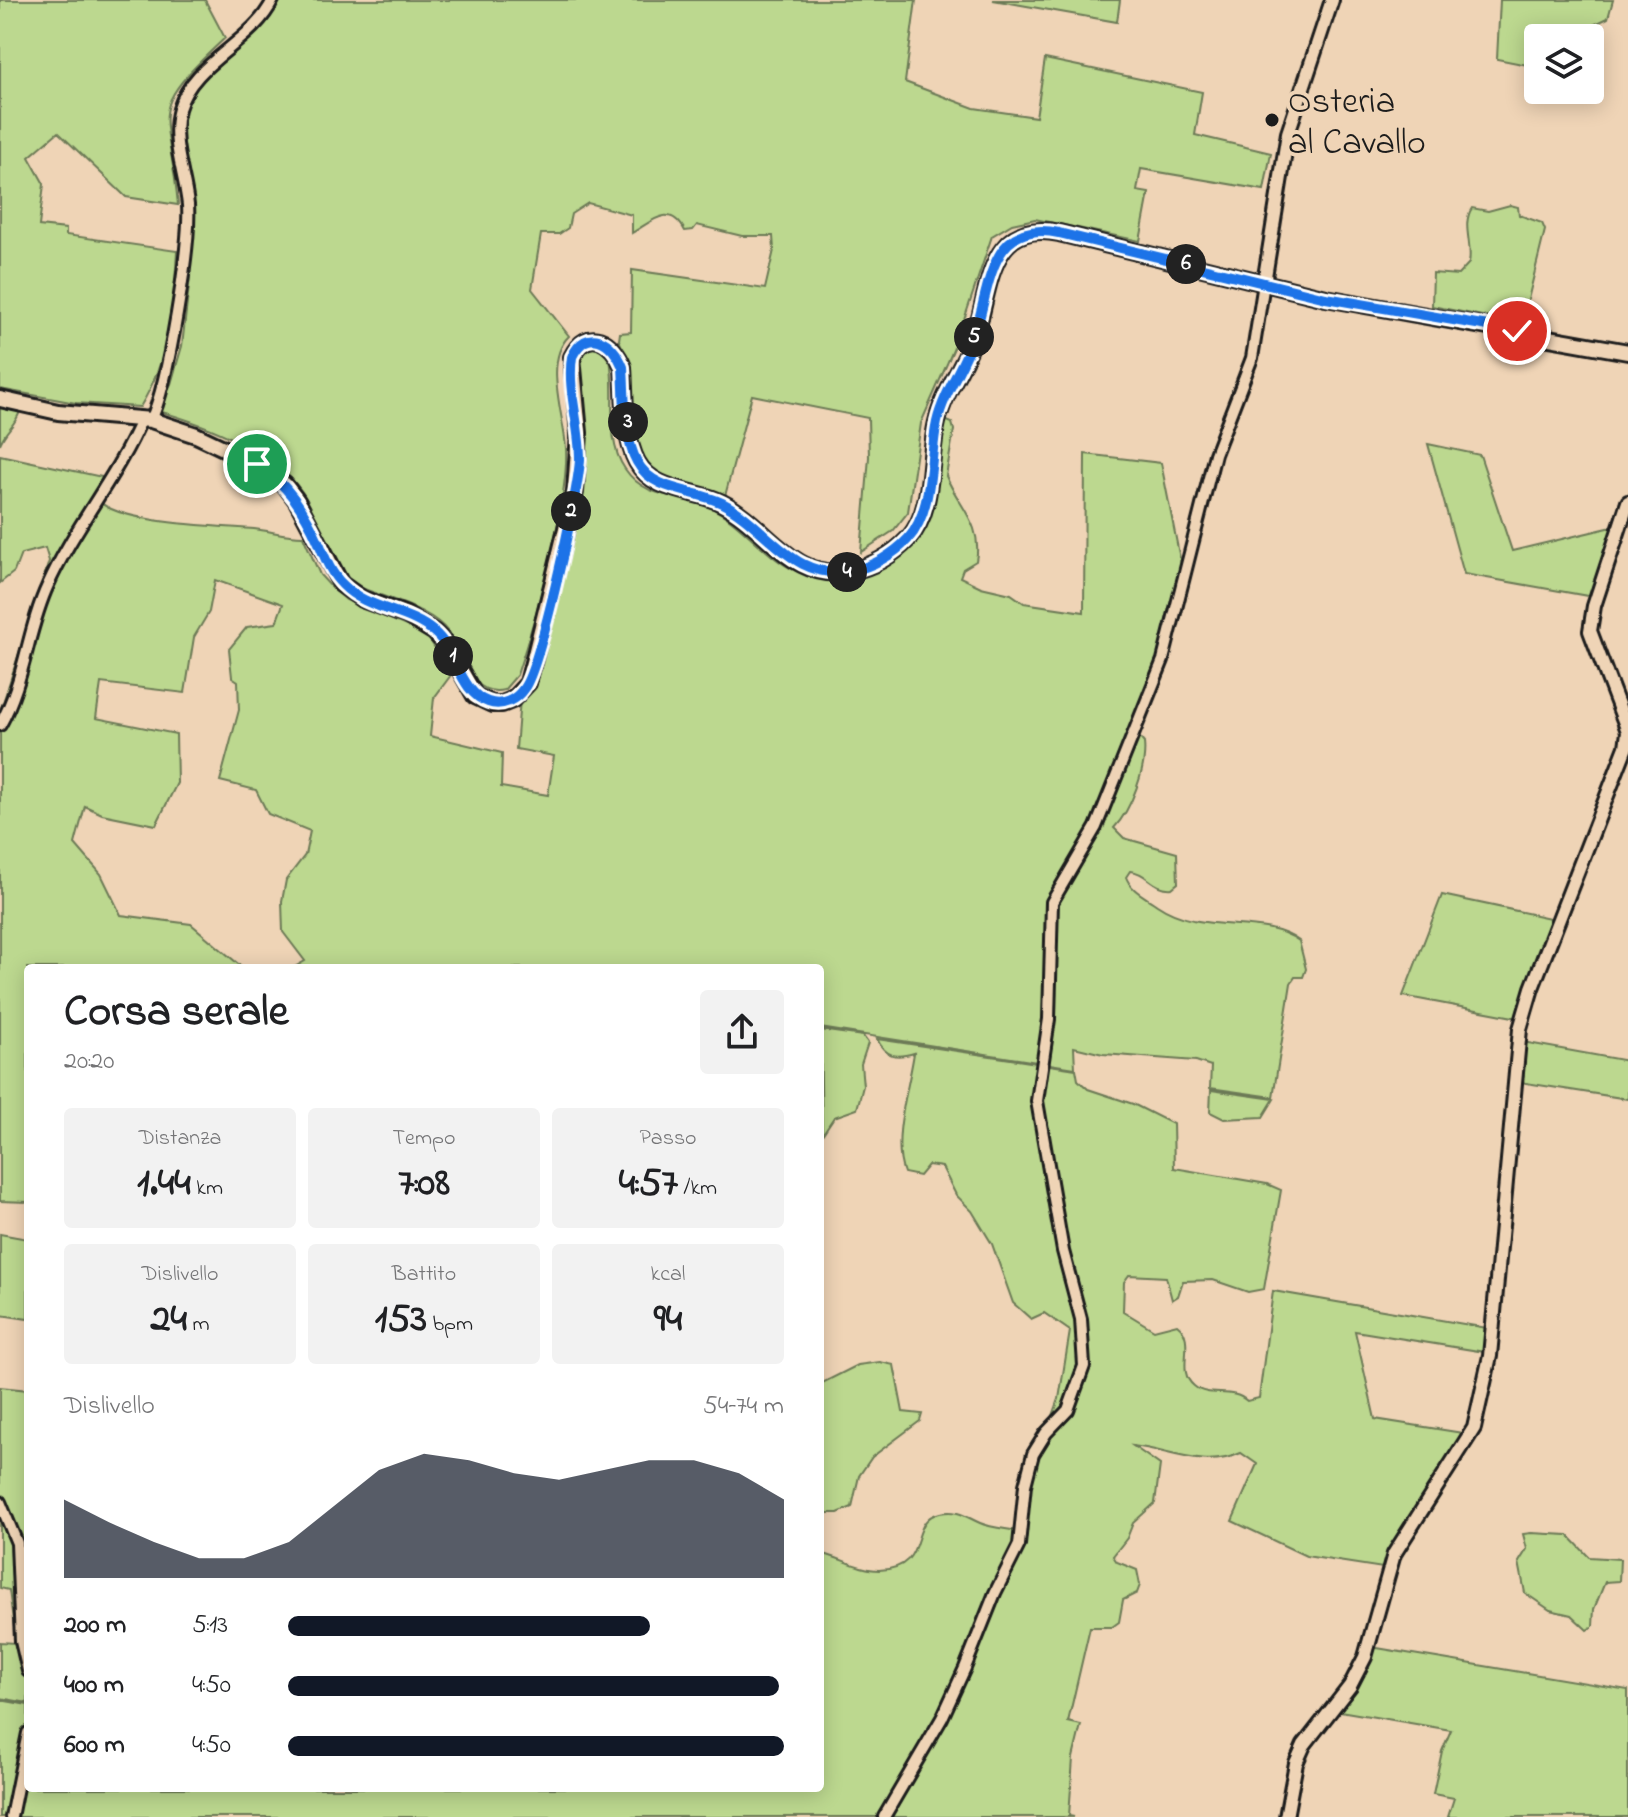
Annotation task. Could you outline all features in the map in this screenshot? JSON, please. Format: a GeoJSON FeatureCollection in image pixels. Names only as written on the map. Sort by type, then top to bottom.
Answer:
{"type":"FeatureCollection","features":[{"type":"Feature","properties":{"kind":"main road"},"geometry":{"type":"LineString","coordinates":[[0,399],[58,412],[147,419],[196,435],[272,474],[297,501],[341,584],[362,599],[406,615],[434,632],[445,643],[475,696],[492,704],[502,704],[523,690],[531,672],[575,492],[579,433],[570,368],[572,357],[583,342],[591,338],[604,340],[618,355],[623,367],[632,449],[645,473],[668,487],[727,505],[786,555],[807,568],[844,572],[861,569],[885,557],[917,527],[943,402],[973,340],[993,266],[1014,237],[1045,230],[1326,298],[1628,352]]}},
{"type":"Feature","properties":{"kind":"street"},"geometry":{"type":"LineString","coordinates":[[0,725],[18,689],[49,583],[147,419],[169,349],[188,225],[176,134],[178,112],[188,88],[250,30],[273,0]]}},
{"type":"Feature","properties":{"kind":"street"},"geometry":{"type":"LineString","coordinates":[[884,1817],[942,1718],[959,1682],[995,1593],[1019,1545],[1025,1485],[1033,1454],[1046,1433],[1068,1410],[1084,1366],[1081,1319],[1063,1251],[1037,1101],[1049,1019],[1052,902],[1096,827],[1163,660],[1215,454],[1252,358],[1288,133],[1332,0]]}},
{"type":"Feature","properties":{"kind":"street"},"geometry":{"type":"LineString","coordinates":[[1286,1817],[1294,1772],[1304,1745],[1350,1686],[1365,1657],[1394,1554],[1467,1440],[1481,1409],[1490,1356],[1520,1029],[1532,988],[1626,747],[1628,732],[1590,631],[1594,606],[1628,502]]}},
{"type":"Feature","properties":{"kind":"street"},"geometry":{"type":"LineString","coordinates":[[0,1502],[17,1543],[24,1654]]}},
{"type":"Feature","properties":{"kind":"street"},"geometry":{"type":"LineString","coordinates":[[11,1817],[24,1753]]}},
{"type":"Feature","properties":{"kind":"green space"},"geometry":{"type":"Polygon","coordinates":[[[0,0],[205,0],[225,38],[181,83],[171,98],[167,129],[178,205],[126,197],[58,132],[29,157],[44,184],[39,226],[66,229],[66,235],[177,251],[169,332],[158,370],[140,407],[76,403],[0,389],[0,0]]]}},
{"type":"Feature","properties":{"kind":"green space"},"geometry":{"type":"Polygon","coordinates":[[[277,0],[916,0],[905,82],[974,108],[1036,117],[1045,59],[1202,92],[1195,135],[1271,153],[1264,190],[1141,169],[1137,191],[1149,193],[1140,241],[1035,219],[1012,224],[992,236],[957,341],[921,423],[908,512],[893,531],[861,552],[869,457],[868,418],[752,395],[725,496],[656,475],[635,453],[628,361],[619,340],[620,333],[631,332],[632,270],[765,289],[774,250],[773,236],[742,236],[697,225],[693,230],[685,231],[679,222],[666,216],[652,220],[632,233],[632,215],[588,203],[571,214],[568,228],[559,234],[541,234],[532,289],[569,336],[561,347],[556,374],[566,448],[562,499],[549,562],[517,675],[504,690],[492,691],[475,681],[441,624],[419,610],[355,585],[346,576],[332,556],[307,500],[279,468],[240,442],[155,410],[171,384],[182,346],[190,277],[193,217],[179,132],[180,110],[200,81],[257,28],[277,0]]]}},
{"type":"Feature","properties":{"kind":"green space"},"geometry":{"type":"Polygon","coordinates":[[[993,0],[1120,0],[1117,22],[993,0]]]}},
{"type":"Feature","properties":{"kind":"green space"},"geometry":{"type":"Polygon","coordinates":[[[1500,0],[1613,0],[1608,18],[1595,24],[1524,24],[1524,64],[1497,59],[1500,0]]]}},
{"type":"Feature","properties":{"kind":"green space"},"geometry":{"type":"Polygon","coordinates":[[[1510,205],[1518,207],[1519,215],[1542,223],[1545,230],[1522,324],[1432,306],[1433,273],[1458,275],[1469,263],[1467,221],[1472,208],[1488,211],[1510,205]]]}},
{"type":"Feature","properties":{"kind":"green space"},"geometry":{"type":"Polygon","coordinates":[[[594,346],[609,354],[614,443],[618,457],[633,479],[652,491],[696,502],[719,512],[784,564],[816,577],[850,576],[917,532],[940,418],[952,423],[954,430],[946,476],[976,536],[976,561],[963,569],[960,577],[981,587],[1011,594],[1024,603],[1084,612],[1085,454],[1161,463],[1183,574],[1135,732],[1144,743],[1140,776],[1126,811],[1114,828],[1124,838],[1177,853],[1178,883],[1172,888],[1160,886],[1136,872],[1130,871],[1126,877],[1135,890],[1157,905],[1193,920],[1267,928],[1299,941],[1306,969],[1303,977],[1295,977],[1291,983],[1273,1097],[1210,1088],[1211,1066],[1196,1061],[1103,1054],[1074,1047],[1075,1068],[824,1029],[824,964],[300,964],[305,961],[283,932],[282,901],[286,880],[305,855],[310,831],[268,814],[256,790],[220,781],[239,710],[238,681],[232,677],[229,649],[247,627],[276,623],[283,604],[215,580],[209,612],[194,637],[185,693],[101,683],[96,718],[176,734],[177,783],[156,825],[102,814],[85,806],[75,844],[101,874],[121,915],[191,924],[238,964],[24,964],[24,1202],[0,1201],[0,712],[49,561],[45,548],[21,554],[14,572],[0,583],[0,455],[102,477],[98,500],[126,514],[303,536],[320,575],[346,600],[427,635],[451,675],[434,698],[430,736],[502,753],[501,787],[548,795],[554,756],[516,749],[520,699],[533,683],[545,647],[571,534],[578,350],[594,346]]]}},
{"type":"Feature","properties":{"kind":"green space"},"geometry":{"type":"Polygon","coordinates":[[[0,407],[20,411],[0,444],[0,407]]]}},
{"type":"Feature","properties":{"kind":"green space"},"geometry":{"type":"Polygon","coordinates":[[[1428,444],[1480,455],[1512,551],[1625,524],[1599,598],[1464,574],[1428,444]]]}},
{"type":"Feature","properties":{"kind":"green space"},"geometry":{"type":"Polygon","coordinates":[[[1442,895],[1559,920],[1524,1019],[1403,996],[1442,895]]]}},
{"type":"Feature","properties":{"kind":"green space"},"geometry":{"type":"Polygon","coordinates":[[[824,1031],[863,1036],[868,1043],[861,1064],[863,1086],[857,1109],[834,1117],[824,1132],[824,1031]]]}},
{"type":"Feature","properties":{"kind":"green space"},"geometry":{"type":"Polygon","coordinates":[[[877,1039],[1076,1069],[1078,1080],[1088,1089],[1133,1104],[1173,1124],[1174,1168],[1267,1184],[1281,1190],[1264,1289],[1248,1292],[1213,1280],[1183,1281],[1178,1296],[1172,1300],[1166,1277],[1129,1275],[1124,1282],[1123,1311],[1154,1330],[1177,1324],[1183,1331],[1188,1379],[1200,1390],[1234,1395],[1247,1401],[1259,1398],[1273,1291],[1493,1329],[1491,1353],[1355,1331],[1375,1419],[1469,1434],[1389,1569],[1306,1556],[1232,1521],[1257,1464],[1241,1453],[1213,1460],[1133,1446],[1160,1465],[1155,1503],[1133,1523],[1127,1538],[1113,1556],[1117,1562],[1137,1570],[1140,1585],[1137,1593],[1123,1600],[1119,1622],[1112,1627],[1090,1627],[1068,1722],[1081,1725],[1073,1758],[1069,1816],[1074,1817],[0,1817],[0,1700],[24,1704],[24,1792],[824,1792],[824,1554],[872,1569],[895,1567],[913,1553],[930,1517],[946,1512],[962,1514],[989,1526],[1022,1532],[1021,1486],[1045,1438],[1059,1399],[1070,1331],[1044,1313],[1031,1319],[1013,1303],[992,1244],[972,1211],[956,1195],[942,1167],[928,1165],[919,1176],[904,1173],[900,1160],[900,1130],[914,1053],[892,1055],[884,1050],[877,1039]]]}},
{"type":"Feature","properties":{"kind":"green space"},"geometry":{"type":"Polygon","coordinates":[[[1517,1041],[1628,1061],[1628,1099],[1514,1081],[1517,1041]]]}},
{"type":"Feature","properties":{"kind":"green space"},"geometry":{"type":"Polygon","coordinates":[[[1211,1090],[1274,1099],[1263,1117],[1224,1119],[1210,1112],[1211,1090]]]}},
{"type":"Feature","properties":{"kind":"green space"},"geometry":{"type":"Polygon","coordinates":[[[0,1234],[24,1238],[24,1318],[0,1315],[0,1234]]]}},
{"type":"Feature","properties":{"kind":"green space"},"geometry":{"type":"Polygon","coordinates":[[[880,1362],[894,1365],[903,1412],[922,1414],[920,1421],[872,1457],[859,1476],[852,1507],[838,1513],[824,1513],[824,1382],[858,1365],[880,1362]]]}},
{"type":"Feature","properties":{"kind":"green space"},"geometry":{"type":"Polygon","coordinates":[[[0,1387],[24,1390],[24,1702],[0,1698],[0,1642],[16,1643],[9,1590],[0,1588],[0,1387]]]}},
{"type":"Feature","properties":{"kind":"green space"},"geometry":{"type":"Polygon","coordinates":[[[1523,1534],[1568,1535],[1589,1557],[1620,1559],[1619,1581],[1605,1582],[1594,1609],[1593,1626],[1587,1630],[1571,1615],[1550,1610],[1525,1593],[1519,1562],[1527,1549],[1523,1534]]]}},
{"type":"Feature","properties":{"kind":"green space"},"geometry":{"type":"Polygon","coordinates":[[[1371,1647],[1628,1690],[1628,1817],[1448,1817],[1454,1798],[1433,1794],[1442,1751],[1451,1730],[1340,1711],[1367,1663],[1371,1647]]]}},
{"type":"Feature","properties":{"kind":"place","name":"Osteria al Cavallo"},"geometry":{"type":"Point","coordinates":[1272,120]}},
{"type":"Feature","properties":{"kind":"route"},"geometry":{"type":"LineString","coordinates":[[257,464],[285,485],[297,501],[341,584],[362,599],[406,615],[434,632],[445,643],[475,696],[492,704],[502,704],[512,700],[528,683],[541,640],[579,472],[579,433],[570,368],[576,347],[591,338],[604,340],[612,346],[623,367],[632,449],[645,473],[668,487],[727,505],[786,555],[807,568],[830,573],[861,569],[873,564],[896,549],[917,527],[943,402],[973,340],[993,266],[1005,246],[1027,231],[1059,233],[1326,298],[1517,331]]}}]}
